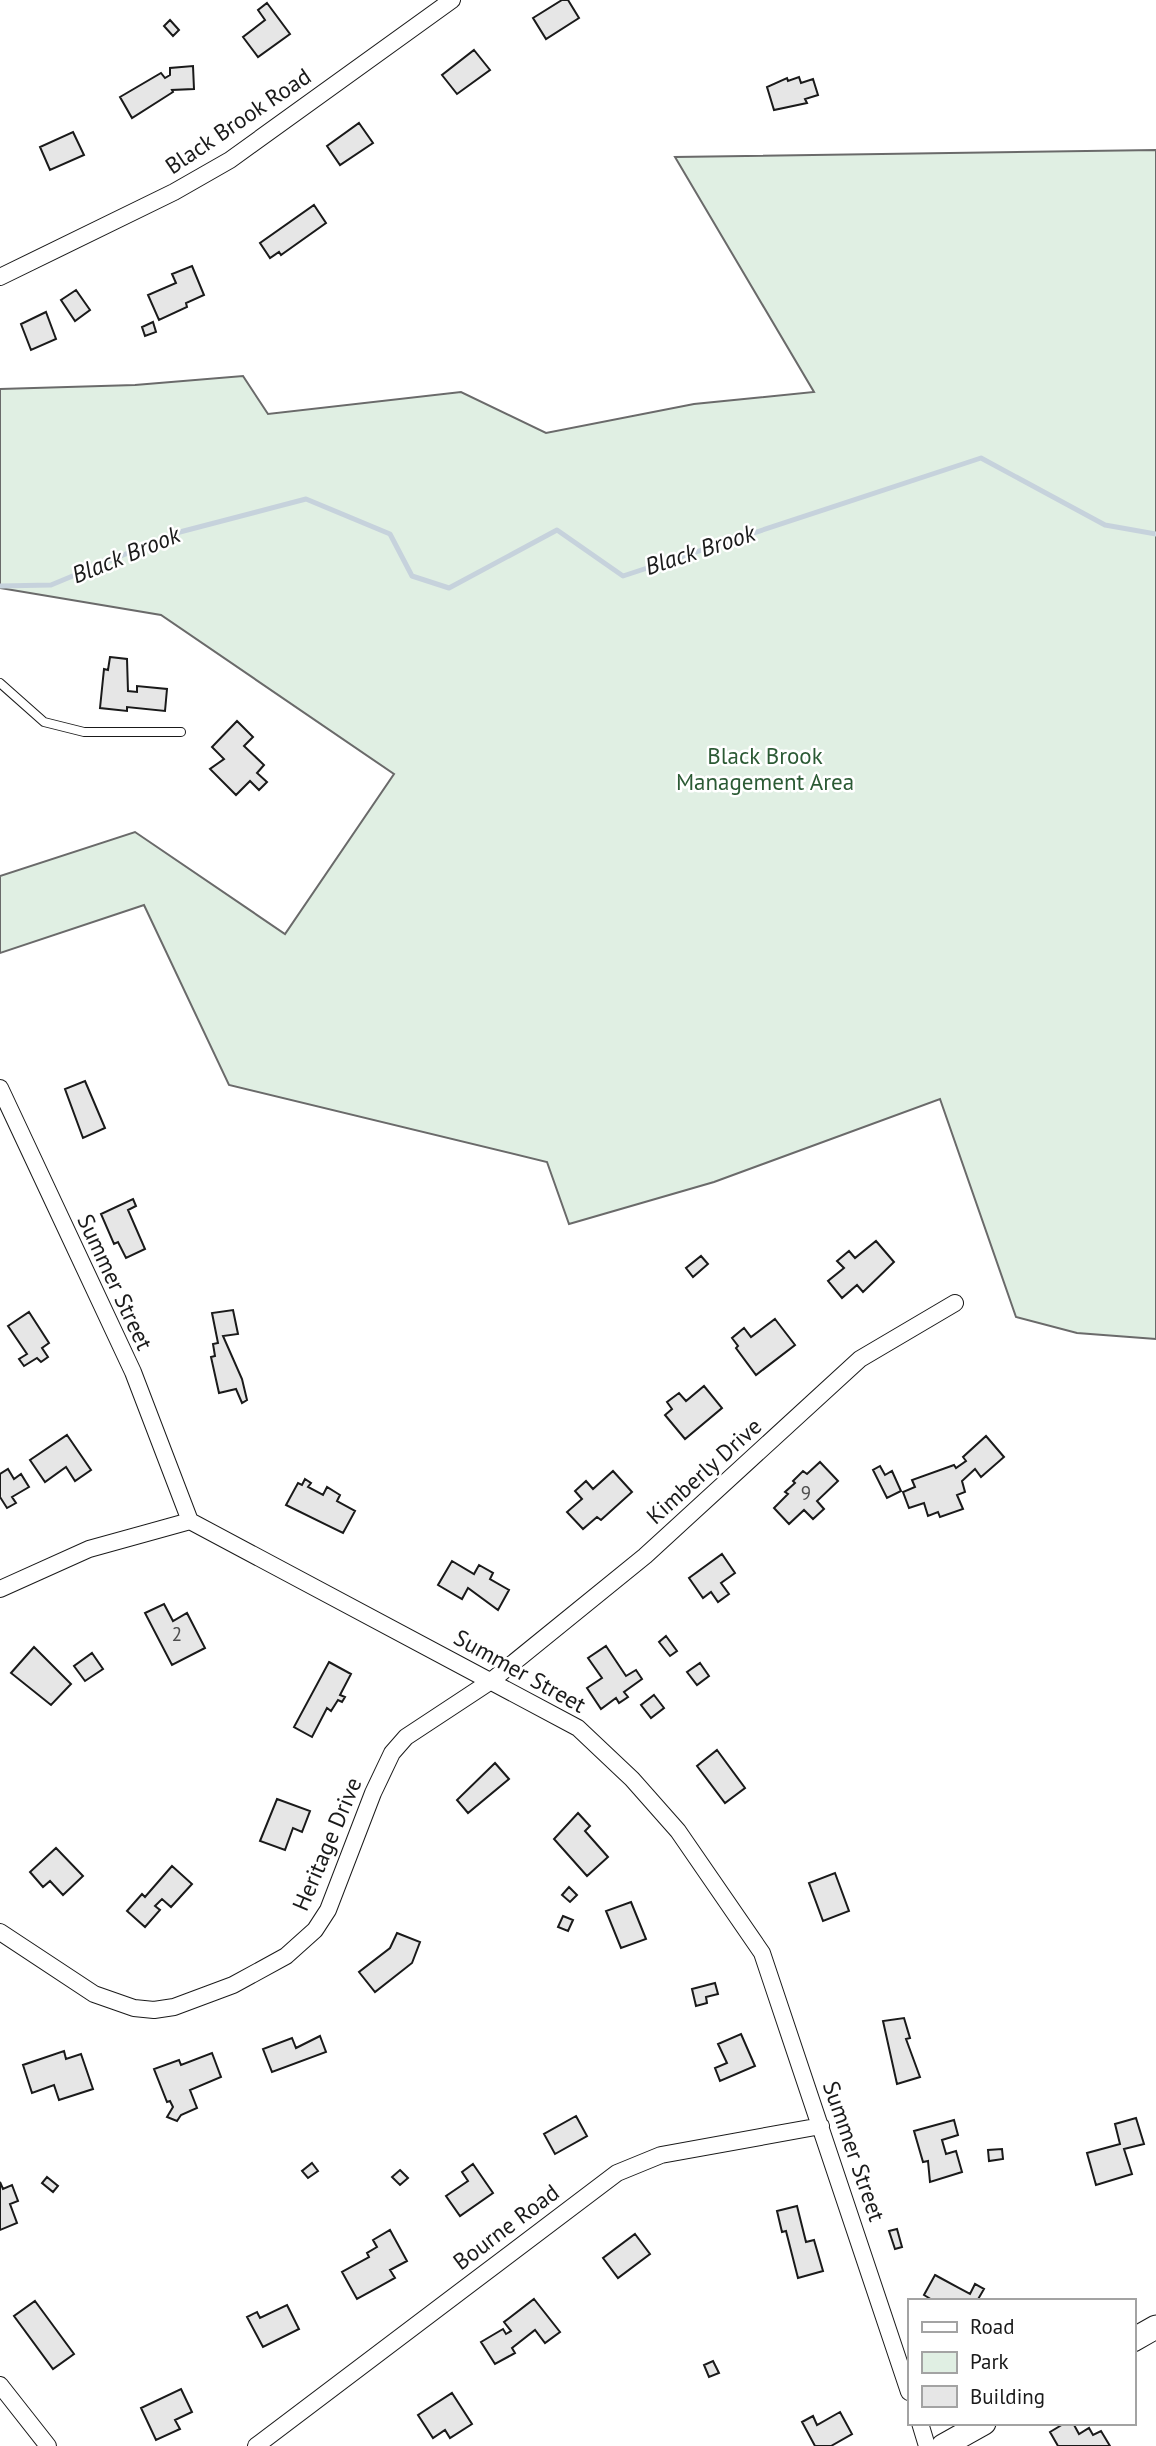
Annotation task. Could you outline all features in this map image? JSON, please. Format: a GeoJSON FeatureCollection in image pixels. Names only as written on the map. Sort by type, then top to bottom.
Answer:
{"type":"FeatureCollection","features":[{"type":"Feature","properties":{"kind":"main road"},"geometry":{"type":"LineString","coordinates":[[1135,2339],[1156,2327]]}},
{"type":"Feature","properties":{"kind":"main road"},"geometry":{"type":"LineString","coordinates":[[943,2446],[980,2425]]}},
{"type":"Feature","properties":{"kind":"street","name":"Black Brook Road"},"geometry":{"type":"LineString","coordinates":[[0,277],[174,192],[230,160],[452,0]]}},
{"type":"Feature","properties":{"kind":"street","name":"Summer Street"},"geometry":{"type":"LineString","coordinates":[[0,1088],[133,1372],[190,1521],[578,1728],[632,1779],[678,1831],[762,1954],[908,2389]]}},
{"type":"Feature","properties":{"kind":"street","name":"Kimberly Drive"},"geometry":{"type":"LineString","coordinates":[[491,1681],[645,1556],[860,1359],[955,1303]]}},
{"type":"Feature","properties":{"kind":"street"},"geometry":{"type":"LineString","coordinates":[[0,1589],[89,1549],[190,1521]]}},
{"type":"Feature","properties":{"kind":"street","name":"Heritage Drive"},"geometry":{"type":"LineString","coordinates":[[0,1932],[76,1984],[113,2002],[134,2008],[154,2010],[174,2007],[252,1976],[302,1944],[328,1910],[373,1793],[399,1745],[419,1727],[448,1711],[491,1681]]}},
{"type":"Feature","properties":{"kind":"street","name":"Bourne Road"},"geometry":{"type":"LineString","coordinates":[[256,2446],[617,2173],[661,2155],[821,2126]]}},
{"type":"Feature","properties":{"kind":"street"},"geometry":{"type":"LineString","coordinates":[[0,2385],[48,2446]]}},
{"type":"Feature","properties":{"kind":"street"},"geometry":{"type":"LineString","coordinates":[[921,2425],[927,2446]]}},
{"type":"Feature","properties":{"kind":"lane"},"geometry":{"type":"LineString","coordinates":[[0,683],[44,722],[84,732],[181,732]]}},
{"type":"Feature","properties":{"kind":"green space","name":"Black Brook Management Area"},"geometry":{"type":"Polygon","coordinates":[[[1156,150],[1156,1339],[1077,1333],[1016,1317],[940,1099],[714,1182],[569,1224],[547,1162],[229,1085],[144,905],[0,953],[0,876],[135,832],[285,934],[394,774],[161,615],[0,588],[0,389],[135,385],[243,376],[268,414],[461,392],[546,433],[694,404],[814,392],[675,157],[1156,150]]]}},
{"type":"Feature","properties":{"kind":"building"},"geometry":{"type":"Polygon","coordinates":[[[562,0],[568,0],[579,18],[546,39],[533,18],[562,0]]]}},
{"type":"Feature","properties":{"kind":"building"},"geometry":{"type":"Polygon","coordinates":[[[267,3],[290,34],[258,57],[243,37],[265,20],[258,10],[267,3]]]}},
{"type":"Feature","properties":{"kind":"building"},"geometry":{"type":"Polygon","coordinates":[[[170,20],[179,30],[173,36],[164,26],[170,20]]]}},
{"type":"Feature","properties":{"kind":"building"},"geometry":{"type":"Polygon","coordinates":[[[474,50],[490,70],[457,94],[442,75],[474,50]]]}},
{"type":"Feature","properties":{"kind":"building"},"geometry":{"type":"Polygon","coordinates":[[[193,66],[194,89],[172,90],[173,92],[132,118],[120,97],[161,73],[165,78],[170,75],[170,68],[193,66]]]}},
{"type":"Feature","properties":{"kind":"building"},"geometry":{"type":"Polygon","coordinates":[[[799,77],[801,83],[813,79],[818,95],[805,99],[807,103],[774,110],[767,87],[787,78],[788,81],[799,77]]]}},
{"type":"Feature","properties":{"kind":"building"},"geometry":{"type":"Polygon","coordinates":[[[359,123],[373,143],[340,165],[327,146],[359,123]]]}},
{"type":"Feature","properties":{"kind":"building"},"geometry":{"type":"Polygon","coordinates":[[[73,132],[84,155],[50,170],[40,147],[73,132]]]}},
{"type":"Feature","properties":{"kind":"building"},"geometry":{"type":"Polygon","coordinates":[[[314,205],[326,223],[281,255],[279,252],[270,258],[260,243],[314,205]]]}},
{"type":"Feature","properties":{"kind":"building"},"geometry":{"type":"Polygon","coordinates":[[[192,266],[204,295],[186,303],[187,307],[159,320],[148,295],[176,283],[172,274],[192,266]]]}},
{"type":"Feature","properties":{"kind":"building"},"geometry":{"type":"Polygon","coordinates":[[[76,290],[90,310],[75,321],[61,300],[76,290]]]}},
{"type":"Feature","properties":{"kind":"building"},"geometry":{"type":"Polygon","coordinates":[[[46,312],[56,339],[31,350],[21,324],[46,312]]]}},
{"type":"Feature","properties":{"kind":"building"},"geometry":{"type":"Polygon","coordinates":[[[153,322],[156,332],[145,336],[142,327],[153,322]]]}},
{"type":"Feature","properties":{"kind":"building"},"geometry":{"type":"Polygon","coordinates":[[[110,657],[127,659],[128,691],[137,692],[137,686],[167,689],[165,711],[127,707],[127,711],[100,708],[104,669],[108,670],[110,657]]]}},
{"type":"Feature","properties":{"kind":"building"},"geometry":{"type":"Polygon","coordinates":[[[237,721],[253,737],[244,746],[264,765],[257,773],[267,782],[259,790],[250,781],[236,795],[210,769],[224,759],[212,747],[237,721]]]}},
{"type":"Feature","properties":{"kind":"building"},"geometry":{"type":"Polygon","coordinates":[[[85,1081],[105,1128],[83,1138],[65,1089],[85,1081]]]}},
{"type":"Feature","properties":{"kind":"building"},"geometry":{"type":"Polygon","coordinates":[[[133,1199],[136,1206],[128,1210],[145,1249],[126,1258],[118,1242],[114,1244],[101,1214],[133,1199]]]}},
{"type":"Feature","properties":{"kind":"building"},"geometry":{"type":"Polygon","coordinates":[[[876,1241],[894,1262],[863,1292],[857,1285],[842,1298],[828,1281],[844,1268],[837,1261],[849,1251],[855,1258],[876,1241]]]}},
{"type":"Feature","properties":{"kind":"building"},"geometry":{"type":"Polygon","coordinates":[[[701,1256],[708,1264],[693,1277],[686,1268],[701,1256]]]}},
{"type":"Feature","properties":{"kind":"building"},"geometry":{"type":"Polygon","coordinates":[[[233,1310],[238,1334],[223,1336],[242,1379],[247,1400],[242,1403],[236,1389],[219,1393],[211,1357],[215,1356],[213,1344],[218,1343],[212,1313],[233,1310]]]}},
{"type":"Feature","properties":{"kind":"building"},"geometry":{"type":"Polygon","coordinates":[[[29,1312],[49,1343],[42,1348],[48,1357],[41,1362],[37,1358],[24,1366],[19,1359],[27,1354],[8,1326],[29,1312]]]}},
{"type":"Feature","properties":{"kind":"building"},"geometry":{"type":"Polygon","coordinates":[[[775,1319],[795,1345],[756,1375],[732,1338],[744,1328],[751,1337],[775,1319]]]}},
{"type":"Feature","properties":{"kind":"building"},"geometry":{"type":"Polygon","coordinates":[[[704,1386],[722,1408],[685,1439],[665,1415],[672,1409],[667,1402],[679,1393],[686,1401],[704,1386]]]}},
{"type":"Feature","properties":{"kind":"building"},"geometry":{"type":"Polygon","coordinates":[[[67,1435],[91,1470],[75,1481],[66,1467],[45,1482],[30,1460],[67,1435]]]}},
{"type":"Feature","properties":{"kind":"building"},"geometry":{"type":"Polygon","coordinates":[[[986,1436],[1004,1457],[981,1477],[975,1469],[962,1481],[965,1492],[957,1495],[963,1509],[940,1517],[938,1512],[928,1516],[924,1503],[909,1508],[903,1492],[915,1487],[912,1480],[954,1465],[956,1468],[966,1461],[963,1457],[986,1436]]]}},
{"type":"Feature","properties":{"kind":"building"},"geometry":{"type":"Polygon","coordinates":[[[820,1462],[838,1481],[817,1501],[824,1509],[813,1519],[804,1510],[789,1524],[774,1508],[788,1494],[785,1492],[803,1471],[807,1474],[820,1462]]]}},
{"type":"Feature","properties":{"kind":"building"},"geometry":{"type":"Polygon","coordinates":[[[880,1466],[885,1475],[892,1471],[901,1491],[887,1498],[873,1470],[880,1466]]]}},
{"type":"Feature","properties":{"kind":"building"},"geometry":{"type":"Polygon","coordinates":[[[8,1469],[14,1479],[21,1474],[29,1487],[12,1497],[16,1503],[7,1508],[0,1497],[0,1474],[8,1469]]]}},
{"type":"Feature","properties":{"kind":"building"},"geometry":{"type":"Polygon","coordinates":[[[613,1471],[632,1492],[601,1520],[597,1517],[583,1529],[567,1512],[582,1499],[575,1491],[586,1481],[593,1489],[613,1471]]]}},
{"type":"Feature","properties":{"kind":"building"},"geometry":{"type":"Polygon","coordinates":[[[305,1479],[311,1483],[308,1487],[323,1495],[327,1487],[340,1495],[337,1501],[355,1511],[343,1533],[286,1505],[298,1483],[302,1485],[305,1479]]]}},
{"type":"Feature","properties":{"kind":"building"},"geometry":{"type":"Polygon","coordinates":[[[722,1554],[735,1573],[721,1583],[729,1594],[718,1602],[711,1592],[703,1598],[689,1578],[722,1554]]]}},
{"type":"Feature","properties":{"kind":"building"},"geometry":{"type":"Polygon","coordinates":[[[452,1561],[474,1574],[479,1565],[493,1573],[490,1579],[509,1590],[498,1610],[468,1588],[462,1599],[438,1585],[452,1561]]]}},
{"type":"Feature","properties":{"kind":"building"},"geometry":{"type":"Polygon","coordinates":[[[164,1604],[173,1621],[187,1613],[205,1648],[172,1665],[145,1613],[164,1604]]]}},
{"type":"Feature","properties":{"kind":"building"},"geometry":{"type":"Polygon","coordinates":[[[666,1636],[677,1651],[670,1656],[659,1642],[666,1636]]]}},
{"type":"Feature","properties":{"kind":"building"},"geometry":{"type":"Polygon","coordinates":[[[606,1646],[626,1676],[636,1670],[642,1679],[624,1692],[628,1697],[619,1703],[616,1698],[601,1709],[587,1688],[602,1678],[588,1658],[606,1646]]]}},
{"type":"Feature","properties":{"kind":"building"},"geometry":{"type":"Polygon","coordinates":[[[34,1647],[71,1684],[51,1705],[11,1673],[34,1647]]]}},
{"type":"Feature","properties":{"kind":"building"},"geometry":{"type":"Polygon","coordinates":[[[92,1653],[103,1669],[85,1681],[74,1666],[92,1653]]]}},
{"type":"Feature","properties":{"kind":"building"},"geometry":{"type":"Polygon","coordinates":[[[329,1662],[351,1674],[340,1695],[345,1697],[342,1702],[338,1700],[331,1711],[327,1708],[312,1737],[294,1727],[329,1662]]]}},
{"type":"Feature","properties":{"kind":"building"},"geometry":{"type":"Polygon","coordinates":[[[700,1663],[709,1676],[697,1685],[687,1672],[700,1663]]]}},
{"type":"Feature","properties":{"kind":"building"},"geometry":{"type":"Polygon","coordinates":[[[654,1695],[664,1708],[651,1718],[641,1705],[654,1695]]]}},
{"type":"Feature","properties":{"kind":"building"},"geometry":{"type":"Polygon","coordinates":[[[717,1750],[745,1788],[725,1803],[697,1766],[717,1750]]]}},
{"type":"Feature","properties":{"kind":"building"},"geometry":{"type":"Polygon","coordinates":[[[495,1763],[509,1779],[468,1813],[457,1800],[495,1763]]]}},
{"type":"Feature","properties":{"kind":"building"},"geometry":{"type":"Polygon","coordinates":[[[277,1799],[310,1811],[302,1832],[293,1828],[285,1850],[260,1841],[277,1799]]]}},
{"type":"Feature","properties":{"kind":"building"},"geometry":{"type":"Polygon","coordinates":[[[578,1813],[590,1826],[585,1831],[608,1857],[587,1876],[554,1839],[578,1813]]]}},
{"type":"Feature","properties":{"kind":"building"},"geometry":{"type":"Polygon","coordinates":[[[56,1848],[83,1876],[63,1895],[50,1881],[43,1887],[30,1872],[56,1848]]]}},
{"type":"Feature","properties":{"kind":"building"},"geometry":{"type":"Polygon","coordinates":[[[172,1866],[192,1884],[171,1907],[162,1899],[155,1906],[160,1910],[145,1927],[127,1911],[142,1894],[145,1897],[172,1866]]]}},
{"type":"Feature","properties":{"kind":"building"},"geometry":{"type":"Polygon","coordinates":[[[835,1873],[849,1911],[823,1921],[809,1883],[835,1873]]]}},
{"type":"Feature","properties":{"kind":"building"},"geometry":{"type":"Polygon","coordinates":[[[569,1887],[577,1895],[570,1902],[562,1895],[569,1887]]]}},
{"type":"Feature","properties":{"kind":"building"},"geometry":{"type":"Polygon","coordinates":[[[631,1902],[646,1939],[621,1948],[606,1911],[631,1902]]]}},
{"type":"Feature","properties":{"kind":"building"},"geometry":{"type":"Polygon","coordinates":[[[563,1916],[573,1920],[568,1931],[558,1927],[563,1916]]]}},
{"type":"Feature","properties":{"kind":"building"},"geometry":{"type":"Polygon","coordinates":[[[397,1933],[420,1942],[412,1963],[375,1992],[359,1972],[390,1948],[397,1933]]]}},
{"type":"Feature","properties":{"kind":"building"},"geometry":{"type":"Polygon","coordinates":[[[715,1983],[718,1994],[706,1997],[707,2003],[696,2006],[692,1989],[715,1983]]]}},
{"type":"Feature","properties":{"kind":"building"},"geometry":{"type":"Polygon","coordinates":[[[904,2018],[910,2038],[906,2039],[920,2077],[897,2084],[883,2021],[904,2018]]]}},
{"type":"Feature","properties":{"kind":"building"},"geometry":{"type":"Polygon","coordinates":[[[741,2034],[755,2066],[720,2081],[715,2068],[727,2063],[718,2044],[741,2034]]]}},
{"type":"Feature","properties":{"kind":"building"},"geometry":{"type":"Polygon","coordinates":[[[320,2036],[326,2052],[272,2072],[263,2049],[292,2038],[296,2048],[320,2036]]]}},
{"type":"Feature","properties":{"kind":"building"},"geometry":{"type":"Polygon","coordinates":[[[64,2051],[66,2059],[81,2054],[93,2089],[59,2100],[54,2085],[32,2093],[23,2065],[64,2051]]]}},
{"type":"Feature","properties":{"kind":"building"},"geometry":{"type":"Polygon","coordinates":[[[212,2053],[221,2077],[190,2090],[197,2108],[181,2115],[177,2121],[167,2117],[173,2107],[170,2101],[167,2102],[154,2069],[179,2060],[181,2065],[212,2053]]]}},
{"type":"Feature","properties":{"kind":"building"},"geometry":{"type":"Polygon","coordinates":[[[576,2116],[587,2136],[555,2154],[544,2134],[576,2116]]]}},
{"type":"Feature","properties":{"kind":"building"},"geometry":{"type":"Polygon","coordinates":[[[1136,2118],[1144,2144],[1124,2149],[1132,2174],[1096,2185],[1087,2153],[1120,2144],[1115,2124],[1136,2118]]]}},
{"type":"Feature","properties":{"kind":"building"},"geometry":{"type":"Polygon","coordinates":[[[954,2120],[958,2135],[942,2140],[946,2154],[956,2151],[962,2172],[930,2182],[928,2161],[923,2162],[914,2131],[954,2120]]]}},
{"type":"Feature","properties":{"kind":"building"},"geometry":{"type":"Polygon","coordinates":[[[1002,2149],[1003,2159],[989,2161],[988,2150],[1002,2149]]]}},
{"type":"Feature","properties":{"kind":"building"},"geometry":{"type":"Polygon","coordinates":[[[312,2163],[318,2171],[308,2178],[302,2171],[312,2163]]]}},
{"type":"Feature","properties":{"kind":"building"},"geometry":{"type":"Polygon","coordinates":[[[473,2164],[493,2193],[460,2216],[446,2196],[468,2181],[462,2172],[473,2164]]]}},
{"type":"Feature","properties":{"kind":"building"},"geometry":{"type":"Polygon","coordinates":[[[400,2170],[408,2178],[400,2185],[392,2177],[400,2170]]]}},
{"type":"Feature","properties":{"kind":"building"},"geometry":{"type":"Polygon","coordinates":[[[47,2177],[58,2186],[53,2192],[42,2183],[47,2177]]]}},
{"type":"Feature","properties":{"kind":"building"},"geometry":{"type":"Polygon","coordinates":[[[0,2182],[3,2189],[12,2185],[18,2201],[10,2204],[17,2223],[0,2230],[0,2182]]]}},
{"type":"Feature","properties":{"kind":"building"},"geometry":{"type":"Polygon","coordinates":[[[797,2206],[806,2242],[814,2240],[823,2271],[798,2278],[786,2231],[782,2232],[777,2211],[797,2206]]]}},
{"type":"Feature","properties":{"kind":"building"},"geometry":{"type":"Polygon","coordinates":[[[897,2229],[902,2247],[895,2249],[889,2231],[897,2229]]]}},
{"type":"Feature","properties":{"kind":"building"},"geometry":{"type":"Polygon","coordinates":[[[390,2230],[407,2261],[390,2270],[395,2278],[357,2299],[342,2272],[369,2257],[367,2253],[377,2247],[373,2240],[390,2230]]]}},
{"type":"Feature","properties":{"kind":"building"},"geometry":{"type":"Polygon","coordinates":[[[635,2234],[650,2254],[618,2278],[603,2258],[635,2234]]]}},
{"type":"Feature","properties":{"kind":"building"},"geometry":{"type":"Polygon","coordinates":[[[935,2275],[970,2294],[975,2284],[984,2289],[978,2299],[931,2299],[924,2295],[935,2275]]]}},
{"type":"Feature","properties":{"kind":"building"},"geometry":{"type":"Polygon","coordinates":[[[534,2299],[560,2332],[545,2343],[535,2330],[512,2348],[515,2353],[495,2364],[481,2342],[503,2329],[506,2334],[511,2331],[504,2322],[534,2299]]]}},
{"type":"Feature","properties":{"kind":"building"},"geometry":{"type":"Polygon","coordinates":[[[35,2301],[74,2354],[53,2369],[14,2316],[35,2301]]]}},
{"type":"Feature","properties":{"kind":"building"},"geometry":{"type":"Polygon","coordinates":[[[287,2305],[299,2329],[263,2347],[247,2317],[257,2312],[260,2318],[287,2305]]]}},
{"type":"Feature","properties":{"kind":"building"},"geometry":{"type":"Polygon","coordinates":[[[713,2361],[719,2373],[709,2377],[704,2365],[713,2361]]]}},
{"type":"Feature","properties":{"kind":"building"},"geometry":{"type":"Polygon","coordinates":[[[181,2389],[192,2412],[175,2420],[180,2429],[156,2440],[141,2408],[181,2389]]]}},
{"type":"Feature","properties":{"kind":"building"},"geometry":{"type":"Polygon","coordinates":[[[452,2393],[472,2424],[450,2438],[445,2430],[433,2438],[418,2415],[452,2393]]]}},
{"type":"Feature","properties":{"kind":"building"},"geometry":{"type":"Polygon","coordinates":[[[840,2412],[852,2434],[831,2446],[815,2446],[802,2422],[813,2416],[817,2425],[840,2412]]]}},
{"type":"Feature","properties":{"kind":"building"},"geometry":{"type":"Polygon","coordinates":[[[1062,2425],[1074,2425],[1079,2434],[1089,2428],[1093,2435],[1101,2431],[1110,2446],[1058,2446],[1050,2432],[1062,2425]]]}},
{"type":"Feature","properties":{"kind":"waterway","name":"Black Brook"},"geometry":{"type":"LineString","coordinates":[[0,586],[51,585],[176,533],[306,499],[390,534],[412,576],[449,588],[557,530],[623,576],[981,458],[1105,525],[1156,534]]}}]}
